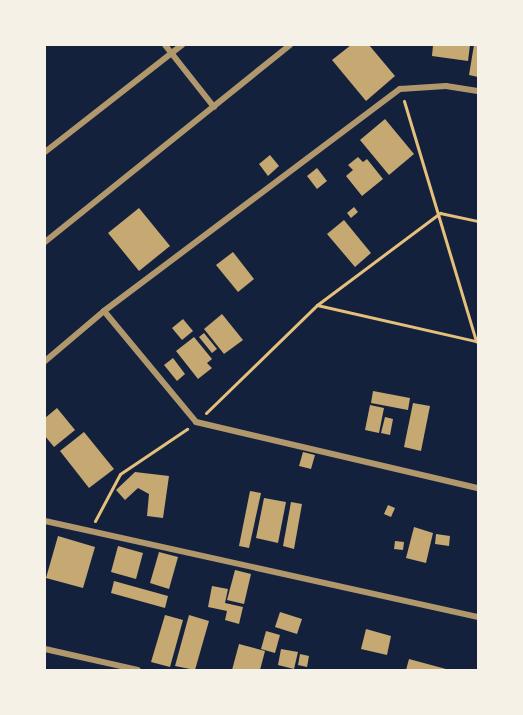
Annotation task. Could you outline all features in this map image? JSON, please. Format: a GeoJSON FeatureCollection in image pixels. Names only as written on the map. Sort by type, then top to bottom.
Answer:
{"type":"FeatureCollection","features":[{"type":"Feature","properties":{"kind":"street"},"geometry":{"type":"LineString","coordinates":[[165,45],[214,106]]}},
{"type":"Feature","properties":{"kind":"street"},"geometry":{"type":"LineString","coordinates":[[45,152],[182,45]]}},
{"type":"Feature","properties":{"kind":"street"},"geometry":{"type":"LineString","coordinates":[[45,242],[290,45]]}},
{"type":"Feature","properties":{"kind":"street"},"geometry":{"type":"LineString","coordinates":[[45,361],[104,311],[400,89],[446,86],[478,91]]}},
{"type":"Feature","properties":{"kind":"street"},"geometry":{"type":"LineString","coordinates":[[104,311],[196,422],[478,488]]}},
{"type":"Feature","properties":{"kind":"street"},"geometry":{"type":"LineString","coordinates":[[45,520],[478,617]]}},
{"type":"Feature","properties":{"kind":"street"},"geometry":{"type":"LineString","coordinates":[[45,650],[138,670]]}},
{"type":"Feature","properties":{"kind":"path"},"geometry":{"type":"LineString","coordinates":[[316,305],[477,341],[440,213],[400,89]]}},
{"type":"Feature","properties":{"kind":"path"},"geometry":{"type":"LineString","coordinates":[[90,531],[120,474],[196,422],[316,305],[440,213],[478,221]]}},
{"type":"Feature","properties":{"kind":"building"},"geometry":{"type":"Polygon","coordinates":[[[351,45],[369,45],[395,76],[366,101],[332,60],[351,45]]]}},
{"type":"Feature","properties":{"kind":"building"},"geometry":{"type":"Polygon","coordinates":[[[433,45],[470,45],[468,61],[432,56],[433,45]]]}},
{"type":"Feature","properties":{"kind":"building"},"geometry":{"type":"Polygon","coordinates":[[[474,45],[478,45],[478,77],[469,75],[474,45]]]}},
{"type":"Feature","properties":{"kind":"building"},"geometry":{"type":"Polygon","coordinates":[[[385,119],[414,154],[389,175],[360,140],[385,119]]]}},
{"type":"Feature","properties":{"kind":"building"},"geometry":{"type":"Polygon","coordinates":[[[270,155],[279,166],[268,176],[259,164],[270,155]]]}},
{"type":"Feature","properties":{"kind":"building"},"geometry":{"type":"Polygon","coordinates":[[[358,157],[363,162],[367,159],[383,179],[362,196],[346,176],[353,170],[348,165],[358,157]]]}},
{"type":"Feature","properties":{"kind":"building"},"geometry":{"type":"Polygon","coordinates":[[[317,168],[327,181],[317,189],[307,176],[317,168]]]}},
{"type":"Feature","properties":{"kind":"building"},"geometry":{"type":"Polygon","coordinates":[[[354,207],[358,212],[351,218],[347,213],[354,207]]]}},
{"type":"Feature","properties":{"kind":"building"},"geometry":{"type":"Polygon","coordinates":[[[139,208],[170,246],[139,271],[108,233],[139,208]]]}},
{"type":"Feature","properties":{"kind":"building"},"geometry":{"type":"Polygon","coordinates":[[[344,220],[371,253],[355,267],[327,234],[344,220]]]}},
{"type":"Feature","properties":{"kind":"building"},"geometry":{"type":"Polygon","coordinates":[[[233,252],[254,279],[238,292],[216,265],[233,252]]]}},
{"type":"Feature","properties":{"kind":"building"},"geometry":{"type":"Polygon","coordinates":[[[222,314],[243,340],[224,354],[204,329],[222,314]]]}},
{"type":"Feature","properties":{"kind":"building"},"geometry":{"type":"Polygon","coordinates":[[[183,319],[193,331],[182,340],[172,328],[183,319]]]}},
{"type":"Feature","properties":{"kind":"building"},"geometry":{"type":"Polygon","coordinates":[[[204,333],[217,349],[212,353],[199,337],[204,333]]]}},
{"type":"Feature","properties":{"kind":"building"},"geometry":{"type":"Polygon","coordinates":[[[194,337],[212,359],[207,363],[212,368],[198,379],[176,351],[194,337]]]}},
{"type":"Feature","properties":{"kind":"building"},"geometry":{"type":"Polygon","coordinates":[[[173,358],[185,374],[177,381],[164,365],[173,358]]]}},
{"type":"Feature","properties":{"kind":"building"},"geometry":{"type":"Polygon","coordinates":[[[373,391],[410,398],[408,410],[371,403],[373,391]]]}},
{"type":"Feature","properties":{"kind":"building"},"geometry":{"type":"Polygon","coordinates":[[[413,403],[430,406],[421,451],[404,447],[413,403]]]}},
{"type":"Feature","properties":{"kind":"building"},"geometry":{"type":"Polygon","coordinates":[[[370,405],[384,408],[379,433],[365,430],[370,405]]]}},
{"type":"Feature","properties":{"kind":"building"},"geometry":{"type":"Polygon","coordinates":[[[57,408],[75,430],[54,447],[45,436],[45,418],[57,408]]]}},
{"type":"Feature","properties":{"kind":"building"},"geometry":{"type":"Polygon","coordinates":[[[385,417],[393,419],[390,435],[381,433],[385,417]]]}},
{"type":"Feature","properties":{"kind":"building"},"geometry":{"type":"Polygon","coordinates":[[[84,432],[114,469],[89,488],[60,451],[84,432]]]}},
{"type":"Feature","properties":{"kind":"building"},"geometry":{"type":"Polygon","coordinates":[[[303,452],[315,455],[311,469],[299,466],[303,452]]]}},
{"type":"Feature","properties":{"kind":"building"},"geometry":{"type":"Polygon","coordinates":[[[135,472],[169,476],[163,518],[147,516],[149,494],[138,488],[125,500],[116,490],[135,472]]]}},
{"type":"Feature","properties":{"kind":"building"},"geometry":{"type":"Polygon","coordinates":[[[250,491],[261,493],[249,548],[239,546],[250,491]]]}},
{"type":"Feature","properties":{"kind":"building"},"geometry":{"type":"Polygon","coordinates":[[[264,498],[286,502],[278,543],[256,538],[264,498]]]}},
{"type":"Feature","properties":{"kind":"building"},"geometry":{"type":"Polygon","coordinates":[[[291,502],[302,504],[294,549],[283,546],[291,502]]]}},
{"type":"Feature","properties":{"kind":"building"},"geometry":{"type":"Polygon","coordinates":[[[388,505],[395,508],[391,517],[384,514],[388,505]]]}},
{"type":"Feature","properties":{"kind":"building"},"geometry":{"type":"Polygon","coordinates":[[[414,527],[433,533],[426,563],[406,558],[414,527]]]}},
{"type":"Feature","properties":{"kind":"building"},"geometry":{"type":"Polygon","coordinates":[[[436,534],[450,536],[449,546],[435,544],[436,534]]]}},
{"type":"Feature","properties":{"kind":"building"},"geometry":{"type":"Polygon","coordinates":[[[58,536],[95,547],[83,588],[46,578],[58,536]]]}},
{"type":"Feature","properties":{"kind":"building"},"geometry":{"type":"Polygon","coordinates":[[[395,541],[404,542],[403,550],[394,549],[395,541]]]}},
{"type":"Feature","properties":{"kind":"building"},"geometry":{"type":"Polygon","coordinates":[[[118,546],[143,553],[136,579],[111,572],[118,546]]]}},
{"type":"Feature","properties":{"kind":"building"},"geometry":{"type":"Polygon","coordinates":[[[159,552],[178,557],[169,589],[150,583],[159,552]]]}},
{"type":"Feature","properties":{"kind":"building"},"geometry":{"type":"Polygon","coordinates":[[[235,570],[251,574],[244,604],[227,600],[235,570]]]}},
{"type":"Feature","properties":{"kind":"building"},"geometry":{"type":"Polygon","coordinates":[[[114,581],[168,596],[165,608],[111,593],[114,581]]]}},
{"type":"Feature","properties":{"kind":"building"},"geometry":{"type":"Polygon","coordinates":[[[212,586],[228,589],[225,603],[243,607],[239,624],[225,620],[227,611],[208,607],[212,586]]]}},
{"type":"Feature","properties":{"kind":"building"},"geometry":{"type":"Polygon","coordinates":[[[280,612],[302,619],[297,634],[275,627],[280,612]]]}},
{"type":"Feature","properties":{"kind":"building"},"geometry":{"type":"Polygon","coordinates":[[[165,615],[183,620],[170,667],[151,662],[165,615]]]}},
{"type":"Feature","properties":{"kind":"building"},"geometry":{"type":"Polygon","coordinates":[[[189,615],[209,621],[195,670],[175,666],[189,615]]]}},
{"type":"Feature","properties":{"kind":"building"},"geometry":{"type":"Polygon","coordinates":[[[366,629],[391,636],[387,655],[361,649],[366,629]]]}},
{"type":"Feature","properties":{"kind":"building"},"geometry":{"type":"Polygon","coordinates":[[[266,631],[280,635],[275,653],[261,649],[266,631]]]}},
{"type":"Feature","properties":{"kind":"building"},"geometry":{"type":"Polygon","coordinates":[[[239,644],[265,651],[260,670],[232,670],[239,644]]]}},
{"type":"Feature","properties":{"kind":"building"},"geometry":{"type":"Polygon","coordinates":[[[281,649],[298,652],[294,669],[278,665],[281,649]]]}},
{"type":"Feature","properties":{"kind":"building"},"geometry":{"type":"Polygon","coordinates":[[[300,654],[309,656],[307,667],[298,665],[300,654]]]}},
{"type":"Feature","properties":{"kind":"building"},"geometry":{"type":"Polygon","coordinates":[[[409,659],[446,669],[446,670],[406,670],[409,659]]]}}]}
